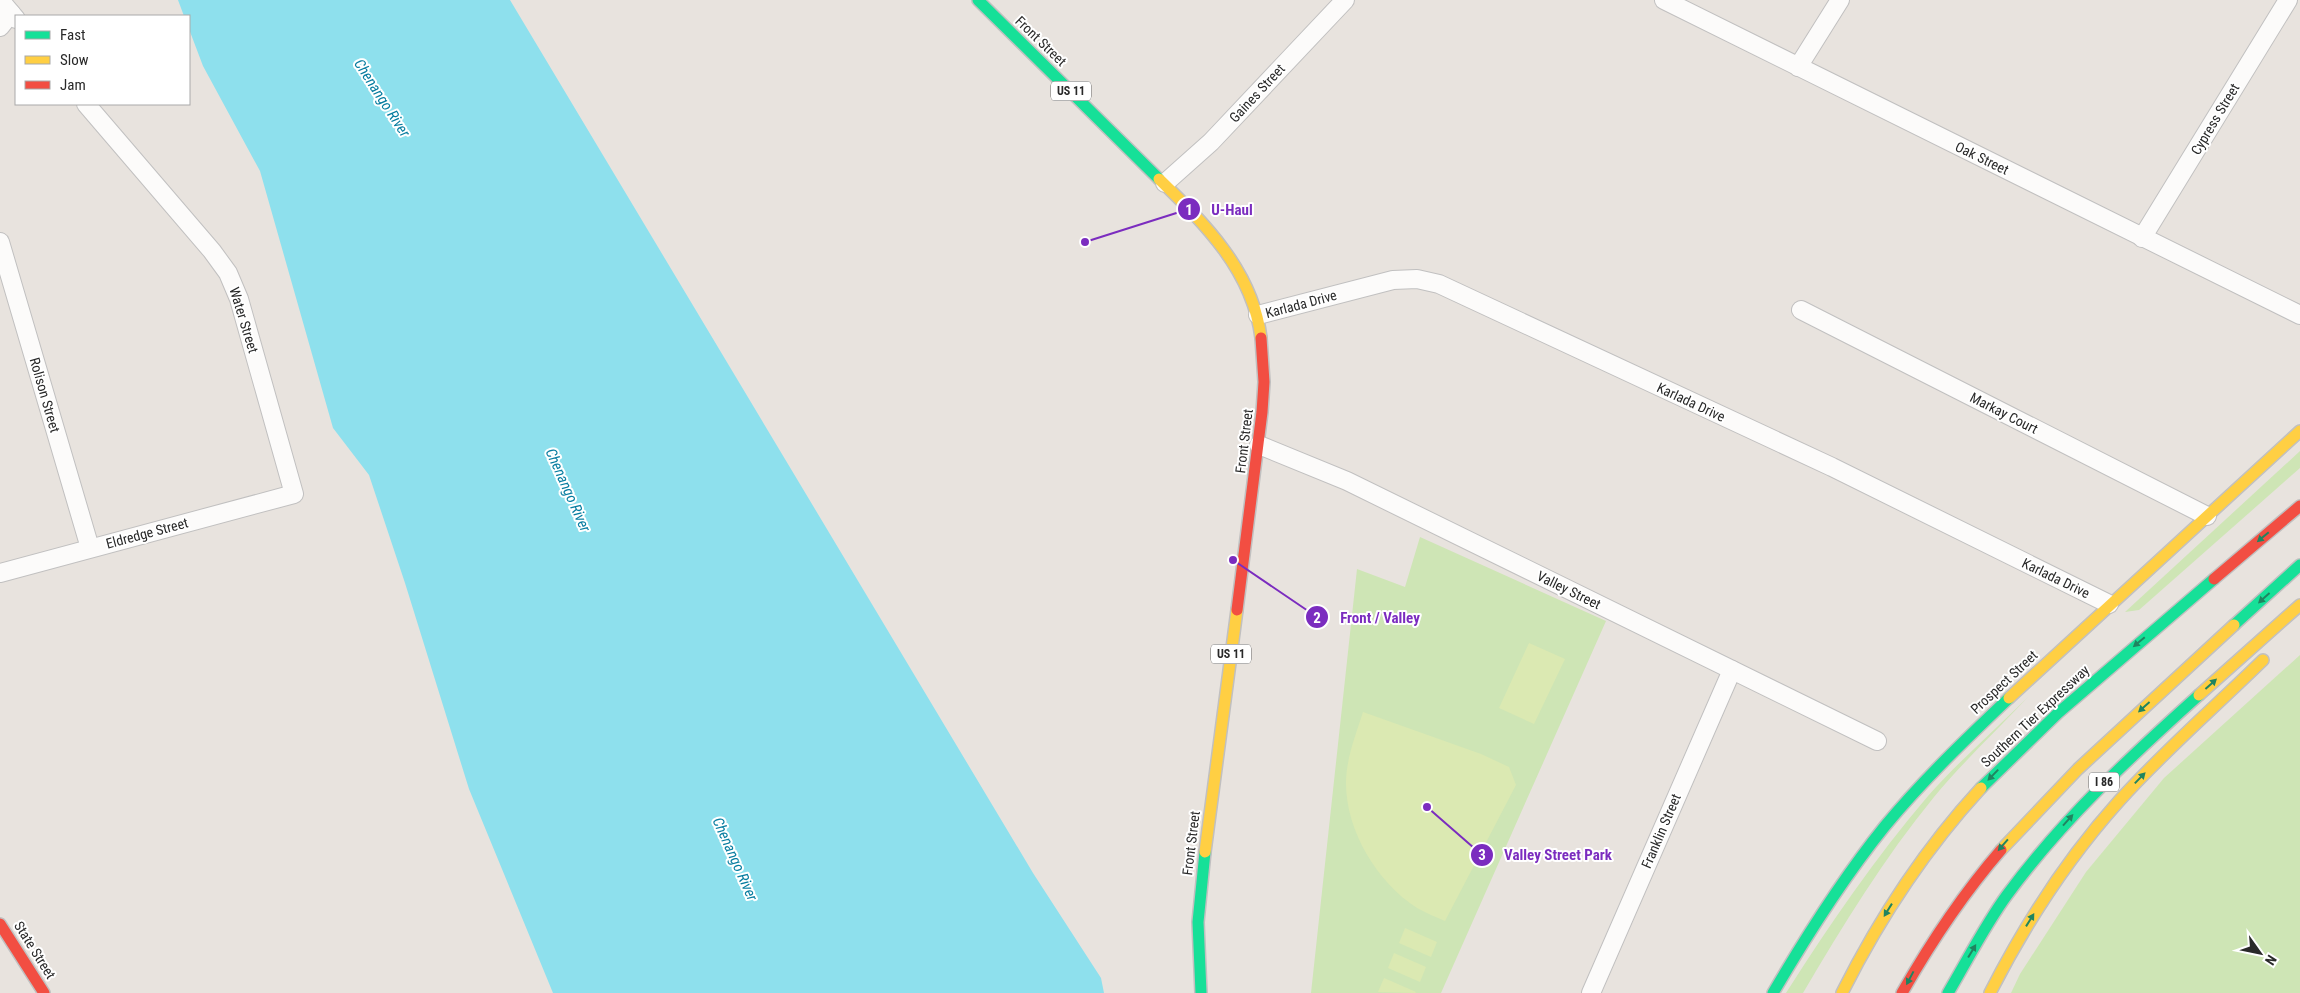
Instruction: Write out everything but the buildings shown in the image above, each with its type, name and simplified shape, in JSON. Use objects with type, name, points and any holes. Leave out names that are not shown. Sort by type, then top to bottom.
[{"type":"main road","name":"Front Street","points":[[978,0],[1165,183],[1222,244],[1244,281],[1258,316],[1262,333],[1265,377],[1259,445],[1204,858],[1198,922],[1201,993]]},
{"type":"main road","name":"Prospect Street","points":[[1773,993],[1847,876],[1885,826],[1930,774],[2109,604],[2300,431]]},
{"type":"main road","name":"Southern Tier Expressway","points":[[1842,993],[1857,962],[1890,907],[1947,827],[1990,778],[2046,724],[2300,506]]},
{"type":"main road","points":[[1902,993],[1946,919],[1984,867],[2012,834],[2102,745],[2300,565]]},
{"type":"main road","name":"I 86","points":[[1948,993],[2006,896],[2073,814],[2135,752],[2300,605]]},
{"type":"main road","points":[[1990,993],[2011,952],[2042,900],[2100,822],[2142,776],[2274,649]]},
{"type":"main road","points":[[1884,895],[1947,827]]},
{"type":"main road","name":"State Street","points":[[0,924],[44,993]]},
{"type":"street","name":"Gaines Street","points":[[1165,183],[1211,142],[1345,0]]},
{"type":"street","name":"Oak Street","points":[[1664,0],[2300,316]]},
{"type":"street","points":[[1798,67],[1840,0]]},
{"type":"street","name":"Cypress Street","points":[[2142,238],[2288,0]]},
{"type":"street","points":[[0,27],[9,11]]},
{"type":"street","name":"Water Street","points":[[87,105],[212,251],[228,273],[239,299],[294,494]]},
{"type":"street","name":"Rolison Street","points":[[0,242],[90,548]]},
{"type":"street","name":"Karlada Drive","points":[[1258,316],[1393,280],[1417,279],[1439,284],[1832,467],[2109,604]]},
{"type":"street","name":"Markay Court","points":[[1801,310],[2207,516]]},
{"type":"street","name":"Valley Street","points":[[1259,445],[1346,481],[1876,741]]},
{"type":"street","name":"Eldredge Street","points":[[0,573],[294,494]]},
{"type":"street","name":"Franklin Street","points":[[1591,993],[1732,670]]},
{"type":"green space","points":[[2300,451],[2300,468],[2139,610],[2125,612]]},
{"type":"green space","points":[[1420,537],[1606,621],[1441,993],[1311,993],[1357,569],[1405,587]]},
{"type":"green space","points":[[1529,643],[1565,659],[1534,724],[1499,708]]},
{"type":"green space","points":[[2300,655],[2300,993],[2011,993],[2020,974],[2086,872],[2164,778]]},
{"type":"green space","points":[[2028,697],[1957,771],[1916,820],[1865,892],[1803,993],[1786,993],[1854,892],[1908,819],[1952,770]]},
{"type":"green space","points":[[1363,712],[1481,754],[1509,767],[1516,785],[1445,921],[1417,908],[1402,897],[1377,870],[1366,854],[1358,837],[1347,801],[1346,774]]},
{"type":"green space","points":[[1405,928],[1437,942],[1431,957],[1399,943]]},
{"type":"green space","points":[[1394,953],[1426,967],[1420,982],[1388,968]]},
{"type":"green space","points":[[1384,978],[1416,992],[1378,992]]},
{"type":"water","name":"Chenango River","points":[[178,0],[510,0],[1033,873],[1101,978],[1104,993],[553,993],[469,789],[405,583],[369,475],[333,428],[260,171],[203,66],[190,32],[190,15],[184,15]]},
{"type":"traffic: fast","points":[[978,0],[1159,179]]},
{"type":"traffic: fast","points":[[2234,625],[2300,565]]},
{"type":"traffic: fast","points":[[1981,788],[2058,713],[2214,579]]},
{"type":"traffic: fast","points":[[1948,993],[1999,907],[2028,867],[2098,790],[2199,695]]},
{"type":"traffic: fast","points":[[1773,993],[1826,907],[1885,826],[1930,776],[2009,698]]},
{"type":"traffic: fast","points":[[1201,993],[1198,922],[1205,852]]},
{"type":"traffic: slow","points":[[1159,179],[1209,231],[1237,270],[1248,291],[1256,314],[1261,338]]},
{"type":"traffic: slow","points":[[2009,698],[2300,431]]},
{"type":"traffic: slow","points":[[2199,695],[2300,605]]},
{"type":"traffic: slow","points":[[1205,852],[1237,610]]},
{"type":"traffic: slow","points":[[2001,850],[2078,769],[2234,625]]},
{"type":"traffic: slow","points":[[1990,993],[2032,917],[2100,823],[2154,764],[2263,660]]},
{"type":"traffic: slow","points":[[1842,993],[1871,938],[1904,886],[1940,836],[1981,788]]},
{"type":"traffic: jam","points":[[1237,610],[1262,412],[1264,382],[1261,338]]},
{"type":"traffic: jam","points":[[2214,579],[2300,506]]},
{"type":"traffic: jam","points":[[1902,993],[1948,919],[2001,850]]},
{"type":"traffic: jam","points":[[0,924],[44,993]]},
{"type":"place","name":"U-Haul","points":[[1085,242]]},
{"type":"place","name":"Front / Valley","points":[[1233,560]]},
{"type":"place","name":"Valley Street Park","points":[[1427,807]]}]
